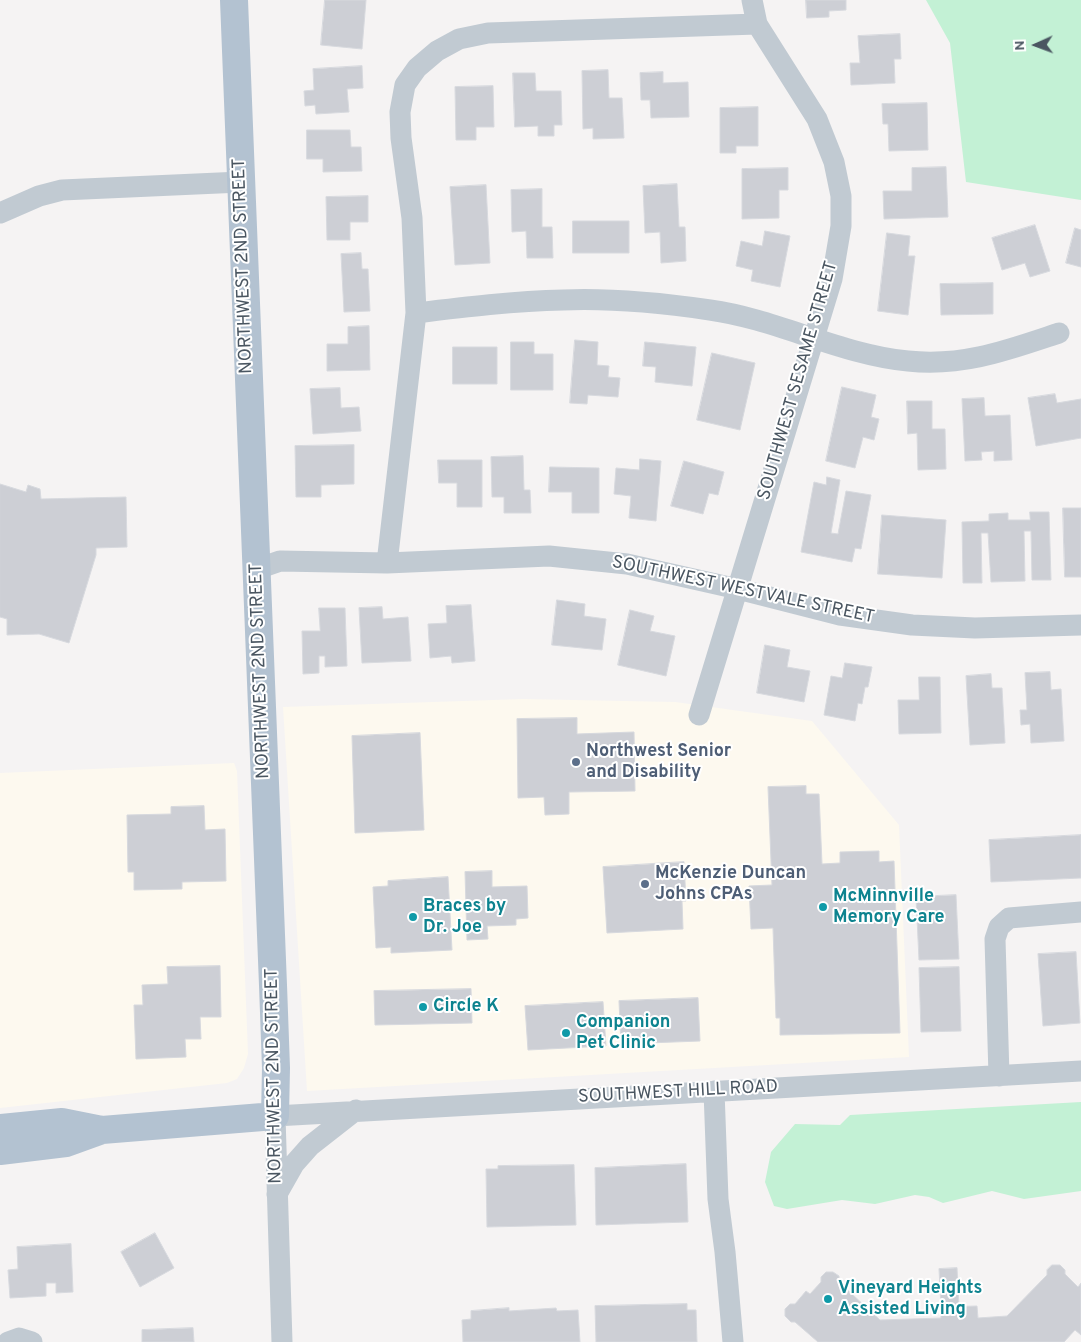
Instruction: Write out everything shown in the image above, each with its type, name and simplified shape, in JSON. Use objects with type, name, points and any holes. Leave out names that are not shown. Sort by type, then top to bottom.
[{"type":"main road","name":"NORTHWEST 2ND STREET","points":[[234,0],[276,1068],[274,1116]]},
{"type":"main road","points":[[0,1150],[66,1143],[102,1130],[274,1116]]},
{"type":"main road","points":[[0,1128],[62,1122],[102,1130]]},
{"type":"street","name":"SOUTHWEST SESAME STREET","points":[[699,714],[832,279],[841,226],[841,196],[834,162],[817,119],[757,24],[752,0]]},
{"type":"street","points":[[387,564],[416,313],[412,218],[401,138],[400,112],[405,84],[423,62],[437,51],[459,39],[488,33],[757,24]]},
{"type":"street","points":[[0,213],[39,196],[62,190],[241,182]]},
{"type":"street","points":[[416,313],[496,304],[555,300],[640,301],[713,310],[814,337],[865,353],[908,362],[954,362],[992,356],[1059,333]]},
{"type":"street","name":"SOUTHWEST WESTVALE STREET","points":[[257,569],[280,561],[387,564],[549,556],[627,564],[738,588],[840,615],[912,625],[975,628],[1081,625]]},
{"type":"street","points":[[999,1076],[995,939],[999,927],[1009,918],[1081,912]]},
{"type":"street","name":"SOUTHWEST HILL ROAD","points":[[274,1116],[1081,1071]]},
{"type":"street","points":[[714,1091],[718,1199],[733,1342]]},
{"type":"street","points":[[277,1194],[294,1164],[310,1146],[356,1110]]},
{"type":"street","name":"NORTHWEST 2ND STREET","points":[[274,1116],[282,1342]]},
{"type":"street","points":[[8,1342],[19,1338],[32,1342]]},
{"type":"shaded area","points":[[523,699],[675,702],[812,721],[899,825],[909,1057],[307,1091],[283,707]]},
{"type":"shaded area","points":[[234,763],[237,771],[248,1054],[244,1068],[237,1079],[227,1083],[0,1108],[0,773]]},
{"type":"green space","points":[[926,0],[1081,0],[1081,200],[966,182],[950,43]]},
{"type":"green space","points":[[1081,1102],[1081,1191],[1024,1199],[992,1191],[943,1203],[929,1197],[915,1195],[875,1204],[842,1200],[787,1209],[774,1206],[765,1182],[771,1152],[795,1124],[840,1125],[850,1115]]},
{"type":"building","points":[[325,0],[366,0],[362,49],[321,45]]},
{"type":"building","points":[[806,0],[846,0],[846,10],[829,11],[829,17],[807,18]]},
{"type":"building","points":[[900,34],[901,59],[894,59],[895,83],[851,85],[850,63],[860,63],[858,36]]},
{"type":"building","points":[[362,66],[363,88],[347,89],[349,112],[316,114],[315,105],[305,106],[304,91],[314,90],[313,69]]},
{"type":"building","points":[[608,70],[609,98],[622,98],[624,138],[593,139],[593,128],[583,129],[582,71]]},
{"type":"building","points":[[663,72],[663,83],[688,82],[689,117],[651,118],[650,100],[641,100],[640,73]]},
{"type":"building","points":[[513,73],[535,73],[536,91],[561,91],[562,125],[554,125],[554,136],[538,136],[538,126],[515,127]]},
{"type":"building","points":[[493,86],[494,127],[476,127],[476,140],[456,140],[455,87]]},
{"type":"building","points":[[927,103],[928,150],[889,151],[888,124],[883,124],[882,104]]},
{"type":"building","points":[[758,107],[758,146],[736,146],[736,153],[720,153],[720,108]]},
{"type":"building","points":[[307,130],[350,130],[351,147],[361,147],[362,171],[323,172],[323,159],[307,159]]},
{"type":"building","points":[[946,167],[948,217],[884,219],[883,191],[912,191],[912,168]]},
{"type":"building","points":[[788,168],[788,190],[779,190],[779,218],[742,219],[742,169]]},
{"type":"building","points":[[677,184],[679,227],[685,227],[686,261],[661,263],[660,232],[645,233],[643,186]]},
{"type":"building","points":[[486,185],[490,263],[455,265],[450,187]]},
{"type":"building","points":[[542,189],[542,227],[552,227],[553,258],[527,258],[526,231],[512,232],[511,190]]},
{"type":"building","points":[[368,196],[368,222],[350,222],[350,240],[327,240],[326,197]]},
{"type":"building","points":[[573,221],[629,221],[629,253],[573,253]]},
{"type":"building","points":[[1035,225],[1050,271],[1030,277],[1025,263],[1002,270],[992,238]]},
{"type":"building","points":[[1075,228],[1081,230],[1081,267],[1066,263]]},
{"type":"building","points":[[765,231],[790,236],[780,287],[751,281],[753,270],[736,266],[741,241],[762,246]]},
{"type":"building","points":[[887,233],[910,236],[908,256],[915,256],[908,315],[878,311]]},
{"type":"building","points":[[361,253],[362,269],[368,269],[370,311],[344,312],[341,254]]},
{"type":"building","points":[[993,283],[993,314],[941,315],[940,284]]},
{"type":"building","points":[[369,326],[370,370],[327,371],[327,344],[348,344],[348,327]]},
{"type":"building","points":[[575,340],[598,342],[597,365],[609,366],[608,377],[620,378],[618,397],[588,395],[587,404],[570,403]]},
{"type":"building","points":[[511,342],[534,342],[534,354],[553,354],[553,390],[511,390]]},
{"type":"building","points":[[645,342],[696,347],[692,386],[655,382],[656,367],[643,366]]},
{"type":"building","points":[[453,347],[497,347],[497,384],[453,384]]},
{"type":"building","points":[[712,353],[755,363],[740,430],[697,420]]},
{"type":"building","points":[[842,387],[876,395],[871,417],[879,419],[874,440],[863,437],[855,468],[826,461]]},
{"type":"building","points":[[340,388],[341,408],[359,407],[361,431],[313,434],[310,389]]},
{"type":"building","points":[[1055,394],[1057,403],[1081,399],[1081,438],[1036,446],[1028,398]]},
{"type":"building","points":[[984,398],[985,416],[1010,415],[1012,460],[994,461],[994,451],[981,452],[982,460],[965,461],[962,399]]},
{"type":"building","points":[[907,401],[932,401],[932,429],[945,429],[946,469],[918,470],[917,433],[908,434]]},
{"type":"building","points":[[354,445],[354,484],[321,485],[321,497],[296,497],[295,446]]},
{"type":"building","points":[[523,456],[524,490],[530,490],[531,513],[504,513],[504,497],[492,497],[491,457]]},
{"type":"building","points":[[640,459],[661,461],[656,521],[629,518],[631,496],[614,494],[616,468],[639,470]]},
{"type":"building","points":[[438,460],[482,460],[482,507],[457,507],[457,483],[439,483]]},
{"type":"building","points":[[684,461],[724,472],[718,495],[709,493],[703,514],[671,506]]},
{"type":"building","points":[[550,467],[599,468],[599,513],[572,513],[572,492],[549,492]]},
{"type":"building","points":[[827,477],[840,480],[831,533],[838,534],[846,491],[871,495],[861,549],[855,548],[852,562],[801,552],[814,482],[826,485]]},
{"type":"building","points":[[0,484],[26,492],[28,485],[40,489],[41,499],[126,497],[127,547],[96,548],[96,555],[69,643],[39,634],[7,635],[7,619],[0,617]]},
{"type":"building","points":[[1063,508],[1081,508],[1081,577],[1065,577]]},
{"type":"building","points":[[1030,512],[1049,512],[1051,580],[1032,580],[1031,531],[1024,531],[1025,581],[991,582],[988,533],[981,533],[982,583],[963,583],[962,522],[989,521],[989,514],[1008,513],[1008,520],[1030,520]]},
{"type":"building","points":[[882,515],[946,520],[942,578],[878,574]]},
{"type":"building","points":[[557,600],[585,604],[584,616],[606,619],[602,650],[552,645]]},
{"type":"building","points":[[471,605],[475,661],[452,663],[451,656],[430,658],[428,624],[447,623],[446,606]]},
{"type":"building","points":[[382,607],[383,619],[408,617],[411,661],[362,663],[359,608]]},
{"type":"building","points":[[319,608],[345,608],[347,666],[325,667],[325,656],[319,656],[319,673],[303,674],[302,631],[320,631]]},
{"type":"building","points":[[630,610],[654,616],[650,631],[675,636],[666,676],[618,665]]},
{"type":"building","points":[[765,645],[790,650],[787,667],[810,671],[804,702],[757,693]]},
{"type":"building","points":[[845,663],[872,667],[868,687],[865,687],[862,704],[858,703],[855,721],[824,715],[831,676],[842,678]]},
{"type":"building","points":[[1050,672],[1051,690],[1061,689],[1064,741],[1031,743],[1030,724],[1021,725],[1020,710],[1027,710],[1025,673]]},
{"type":"building","points":[[991,674],[992,688],[1002,688],[1005,743],[970,745],[966,676]]},
{"type":"building","points":[[919,677],[940,677],[941,733],[899,734],[898,700],[919,700]]},
{"type":"building","name":"Northwest Senior and Disability","points":[[577,718],[577,734],[634,732],[635,791],[569,792],[569,814],[545,815],[544,797],[518,798],[517,719]]},
{"type":"building","points":[[420,733],[424,830],[355,833],[352,736]]},
{"type":"building","name":"McMinnville Memory Care","points":[[806,786],[806,794],[819,794],[822,864],[840,863],[840,852],[879,851],[879,862],[894,861],[900,1033],[780,1035],[780,1018],[776,1018],[773,928],[751,929],[749,886],[772,885],[768,787]]},
{"type":"building","points":[[204,806],[205,830],[225,829],[226,881],[182,882],[182,889],[134,890],[134,872],[128,872],[127,815],[171,814],[171,807]]},
{"type":"building","points":[[1081,835],[1081,878],[991,882],[989,840]]},
{"type":"building","name":"McKenzie Duncan Johns CPAs","points":[[684,862],[686,901],[682,901],[683,929],[607,933],[603,867]]},
{"type":"building","points":[[492,871],[492,887],[527,886],[528,918],[516,919],[516,925],[487,926],[488,939],[467,940],[465,872]]},
{"type":"building","name":"Braces by Dr. Joe","points":[[448,877],[452,950],[391,953],[391,947],[376,948],[373,887],[388,886],[388,881]]},
{"type":"building","points":[[956,895],[959,959],[919,960],[916,897]]},
{"type":"building","points":[[1076,952],[1080,1023],[1043,1026],[1038,954]]},
{"type":"building","points":[[220,966],[221,1017],[200,1017],[201,1039],[185,1039],[186,1057],[136,1059],[134,1005],[143,1005],[142,985],[168,984],[167,967]]},
{"type":"building","points":[[959,967],[961,1031],[921,1032],[919,968]]},
{"type":"building","name":"Circle K","points":[[471,989],[472,1023],[375,1025],[374,991]]},
{"type":"building","points":[[698,998],[700,1041],[621,1044],[619,1001]]},
{"type":"building","name":"Companion Pet Clinic","points":[[603,1002],[606,1046],[528,1050],[525,1006]]},
{"type":"building","points":[[686,1164],[688,1222],[596,1225],[595,1168]]},
{"type":"building","points":[[574,1165],[576,1225],[487,1227],[486,1169],[498,1169],[498,1166]]},
{"type":"building","points":[[155,1233],[174,1268],[140,1287],[121,1252]]},
{"type":"building","points":[[71,1244],[73,1292],[56,1293],[56,1283],[46,1283],[46,1296],[10,1298],[8,1270],[18,1269],[17,1247]]},
{"type":"building","name":"Vineyard Heights Assisted Living","points":[[1052,1265],[1060,1265],[1065,1270],[1065,1274],[1078,1287],[1081,1283],[1081,1335],[1075,1330],[1064,1342],[818,1342],[785,1316],[785,1309],[790,1304],[795,1304],[806,1291],[810,1294],[821,1282],[821,1277],[826,1272],[833,1272],[839,1276],[839,1282],[880,1320],[941,1318],[941,1307],[977,1306],[978,1318],[1007,1316],[1047,1275],[1047,1270]]},
{"type":"building","points":[[957,1268],[959,1306],[941,1307],[939,1269]]},
{"type":"building","points":[[687,1304],[687,1310],[696,1310],[697,1342],[596,1342],[595,1306]]},
{"type":"building","points":[[509,1308],[509,1311],[556,1308],[557,1311],[578,1310],[580,1342],[463,1342],[462,1320],[471,1319],[471,1311]]},
{"type":"building","points":[[193,1328],[194,1342],[142,1342],[142,1330]]},
{"type":"place","name":"Northwest Senior and Disability","points":[[576,762]]},
{"type":"place","name":"McKenzie Duncan Johns CPAs","points":[[645,884]]},
{"type":"place","name":"McMinnville Memory Care","points":[[823,907]]},
{"type":"place","name":"Braces by Dr. Joe","points":[[413,917]]},
{"type":"place","name":"Circle K","points":[[423,1007]]},
{"type":"place","name":"Companion Pet Clinic","points":[[566,1033]]},
{"type":"place","name":"Vineyard Heights Assisted Living","points":[[828,1299]]}]
